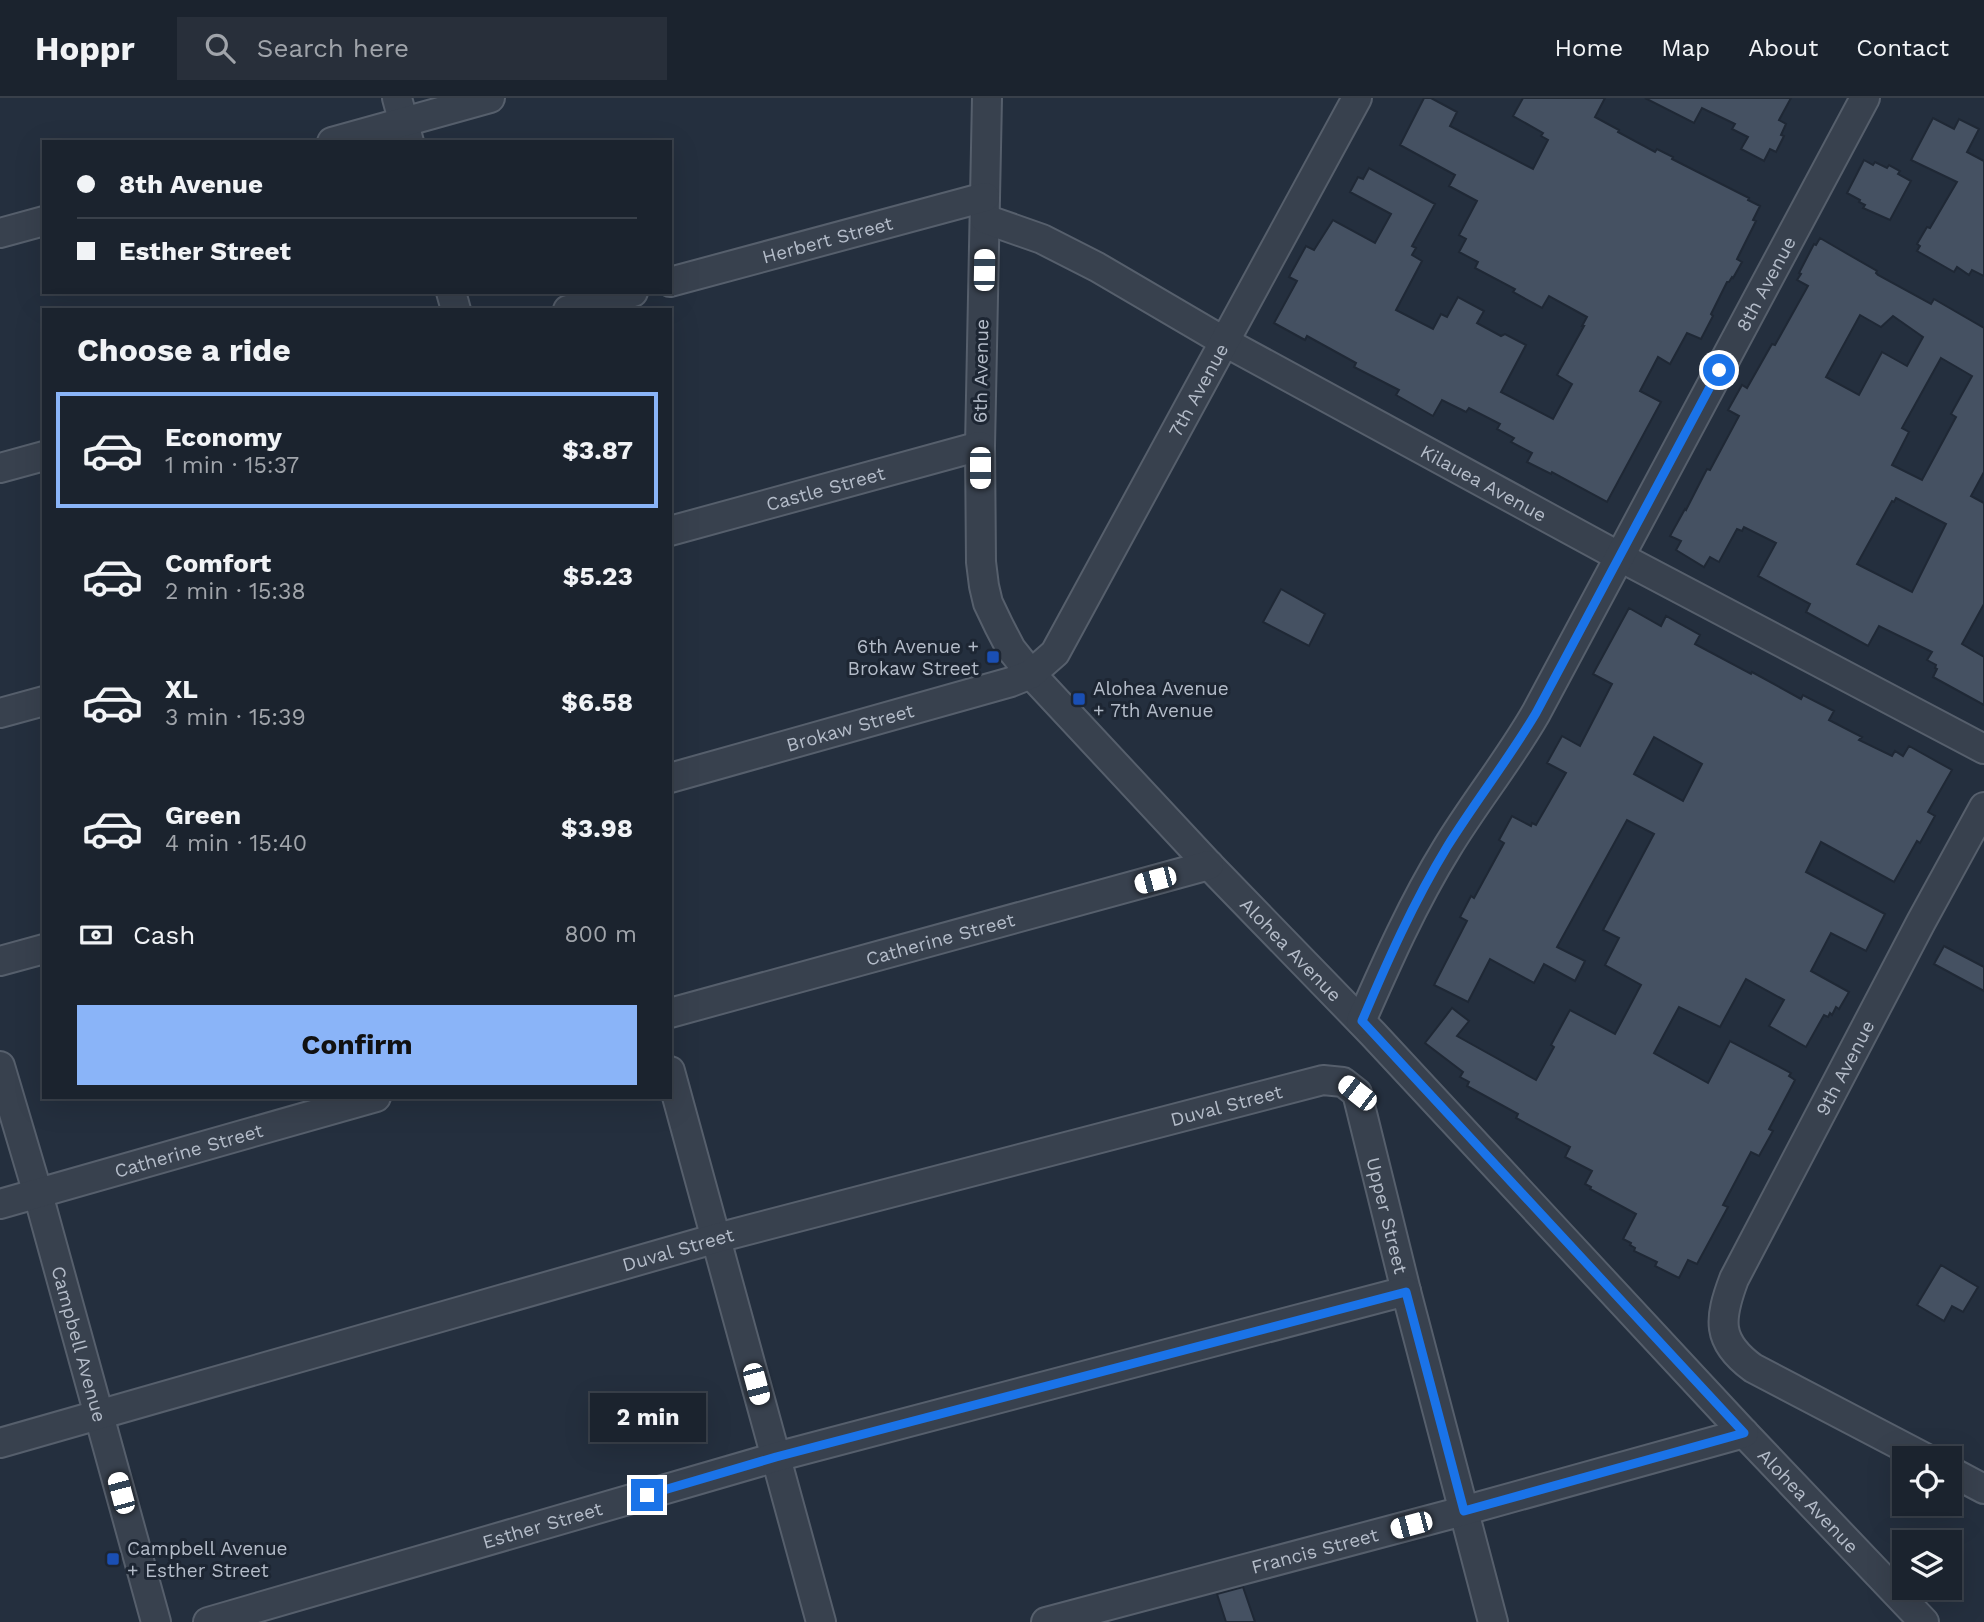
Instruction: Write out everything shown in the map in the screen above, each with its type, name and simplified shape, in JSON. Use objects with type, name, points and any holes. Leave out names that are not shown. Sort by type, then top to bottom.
[{"type":"street","points":[[339,140],[491,98]]},
{"type":"street","name":"6th Avenue","points":[[987,98],[980,446],[981,562],[988,603],[1011,649],[1031,674]]},
{"type":"street","name":"7th Avenue","points":[[1031,674],[1055,653],[1357,98]]},
{"type":"street","name":"8th Avenue","points":[[1362,1021],[1398,938],[1447,847],[1523,736],[1865,98]]},
{"type":"street","name":"Herbert Street","points":[[672,282],[985,208]]},
{"type":"street","name":"Kilauea Avenue","points":[[985,208],[1097,267],[1225,342],[1984,750]]},
{"type":"street","points":[[0,233],[42,222]]},
{"type":"street","points":[[575,308],[626,294]]},
{"type":"street","name":"Castle Street","points":[[672,530],[980,446]]},
{"type":"street","points":[[0,468],[42,457]]},
{"type":"street","name":"Brokaw Street","points":[[672,777],[1011,682],[1031,674]]},
{"type":"street","name":"Alohea Avenue","points":[[1031,674],[1209,865],[1362,1021],[1921,1622]]},
{"type":"street","points":[[0,713],[42,702]]},
{"type":"street","name":"9th Avenue","points":[[1902,1446],[1753,1368],[1730,1346],[1724,1334],[1722,1316],[1734,1279],[1984,807]]},
{"type":"street","name":"Catherine Street","points":[[672,1012],[1209,865]]},
{"type":"street","points":[[0,961],[42,949]]},
{"type":"street","name":"Campbell Avenue","points":[[0,1066],[156,1622]]},
{"type":"street","points":[[672,1078],[821,1622]]},
{"type":"street","name":"Duval Street","points":[[0,1443],[717,1238],[1323,1080],[1343,1082],[1357,1093]]},
{"type":"street","name":"Upper Street","points":[[1357,1093],[1493,1622]]},
{"type":"street","name":"Catherine Street","points":[[0,1204],[369,1099]]},
{"type":"street","name":"Esther Street","points":[[208,1622],[776,1457],[1406,1292]]},
{"type":"street","name":"Francis Street","points":[[1046,1622],[1464,1511],[1744,1433]]},
{"type":"street","points":[[1962,1477],[1984,1489]]},
{"type":"building","points":[[1424,98],[1431,98],[1457,112],[1450,126],[1533,169],[1548,140],[1541,136],[1543,133],[1513,116],[1523,98],[1605,98],[1595,117],[1655,152],[1657,149],[1673,157],[1672,159],[1760,206],[1753,220],[1756,221],[1737,259],[1742,262],[1733,278],[1727,282],[1701,339],[1687,333],[1670,364],[1658,357],[1640,391],[1661,402],[1607,502],[1552,472],[1551,474],[1527,462],[1532,453],[1511,442],[1514,438],[1497,429],[1500,424],[1469,408],[1466,412],[1442,400],[1433,416],[1396,395],[1399,390],[1354,367],[1356,363],[1307,336],[1305,340],[1274,323],[1297,281],[1289,277],[1306,246],[1314,250],[1333,220],[1375,243],[1391,214],[1350,192],[1358,177],[1363,179],[1369,168],[1435,204],[1412,246],[1416,248],[1412,255],[1422,261],[1396,310],[1433,329],[1441,314],[1447,317],[1458,297],[1484,311],[1477,323],[1526,345],[1501,392],[1553,419],[1572,384],[1557,375],[1587,317],[1549,296],[1542,308],[1513,292],[1515,289],[1475,268],[1478,262],[1459,252],[1466,239],[1459,235],[1477,201],[1449,186],[1455,175],[1400,145]]},
{"type":"building","points":[[1645,98],[1791,98],[1779,120],[1786,124],[1781,135],[1784,136],[1776,152],[1770,149],[1764,161],[1741,149],[1748,137],[1732,129],[1735,124],[1702,108],[1694,123]]},
{"type":"building","points":[[1933,118],[1954,129],[1959,119],[1979,129],[1967,152],[1984,161],[1984,276],[1972,270],[1969,275],[1957,267],[1954,272],[1917,251],[1920,246],[1917,244],[1927,227],[1930,228],[1957,182],[1911,160]]},
{"type":"building","points":[[1864,160],[1887,168],[1889,165],[1911,181],[1890,220],[1863,208],[1865,205],[1859,202],[1860,200],[1847,193]]},
{"type":"building","points":[[1820,238],[1877,271],[1878,275],[1931,304],[1934,299],[1984,328],[1984,472],[1971,496],[1984,503],[1984,604],[1962,644],[1984,657],[1984,705],[1933,677],[1936,665],[1927,660],[1932,652],[1879,626],[1868,646],[1806,612],[1810,604],[1758,576],[1776,543],[1744,527],[1742,531],[1737,529],[1719,562],[1710,557],[1704,567],[1676,550],[1681,541],[1670,536],[1739,416],[1728,410],[1742,385],[1747,388],[1772,344],[1775,345],[1808,286],[1797,280],[1814,244],[1816,245]],"holes":[[[1860,315],[1881,327],[1893,316],[1923,337],[1907,366],[1882,352],[1859,395],[1826,377]],[[1941,358],[1972,376],[1951,414],[1956,417],[1922,480],[1892,465],[1909,432],[1902,428]],[[1896,498],[1946,524],[1912,592],[1857,564],[1892,501]]]},
{"type":"building","points":[[1281,589],[1325,614],[1309,646],[1263,622]]},
{"type":"building","points":[[1629,608],[1661,626],[1666,616],[1700,635],[1695,644],[1801,699],[1803,695],[1834,711],[1829,720],[1862,737],[1859,740],[1892,756],[1895,751],[1903,756],[1909,746],[1952,770],[1928,812],[1935,816],[1894,882],[1821,842],[1806,872],[1885,914],[1866,951],[1831,933],[1811,971],[1849,992],[1839,1009],[1836,1007],[1828,1017],[1824,1015],[1806,1047],[1769,1026],[1784,1000],[1746,979],[1720,1027],[1679,1007],[1654,1053],[1708,1083],[1730,1041],[1791,1073],[1789,1076],[1795,1080],[1769,1129],[1773,1131],[1759,1156],[1751,1152],[1723,1205],[1728,1207],[1697,1264],[1688,1260],[1679,1278],[1655,1266],[1657,1262],[1634,1251],[1631,1243],[1623,1239],[1636,1214],[1585,1184],[1592,1171],[1565,1157],[1570,1147],[1516,1118],[1518,1114],[1467,1086],[1469,1082],[1460,1077],[1463,1072],[1425,1043],[1452,1008],[1469,1021],[1457,1036],[1536,1080],[1570,1010],[1615,1034],[1641,985],[1605,965],[1619,938],[1603,930],[1654,834],[1627,820],[1557,947],[1585,961],[1575,981],[1544,964],[1534,983],[1490,959],[1468,1002],[1434,985],[1467,921],[1460,917],[1471,896],[1474,898],[1504,843],[1499,840],[1512,816],[1531,826],[1532,823],[1536,825],[1566,773],[1547,763],[1562,736],[1580,746],[1612,684],[1593,674]],"holes":[[[1654,737],[1702,764],[1683,801],[1634,774]]]},
{"type":"building","points":[[1944,946],[1984,967],[1984,991],[1934,964]]},
{"type":"building","points":[[1941,1265],[1978,1287],[1963,1312],[1952,1306],[1944,1321],[1917,1305]]},
{"type":"building","points":[[1243,1587],[1255,1622],[1226,1622],[1217,1594]]},
{"type":"place","name":"6th Avenue + Brokaw Street","points":[[993,657]]},
{"type":"place","name":"Alohea Avenue + 7th Avenue","points":[[1079,699]]},
{"type":"place","name":"Campbell Avenue + Esther Street","points":[[113,1559]]},
{"type":"route","points":[[647,1495],[776,1457],[1406,1292],[1464,1511],[1744,1433],[1362,1021],[1420,895],[1447,847],[1516,747],[1536,713],[1719,370]]}]
